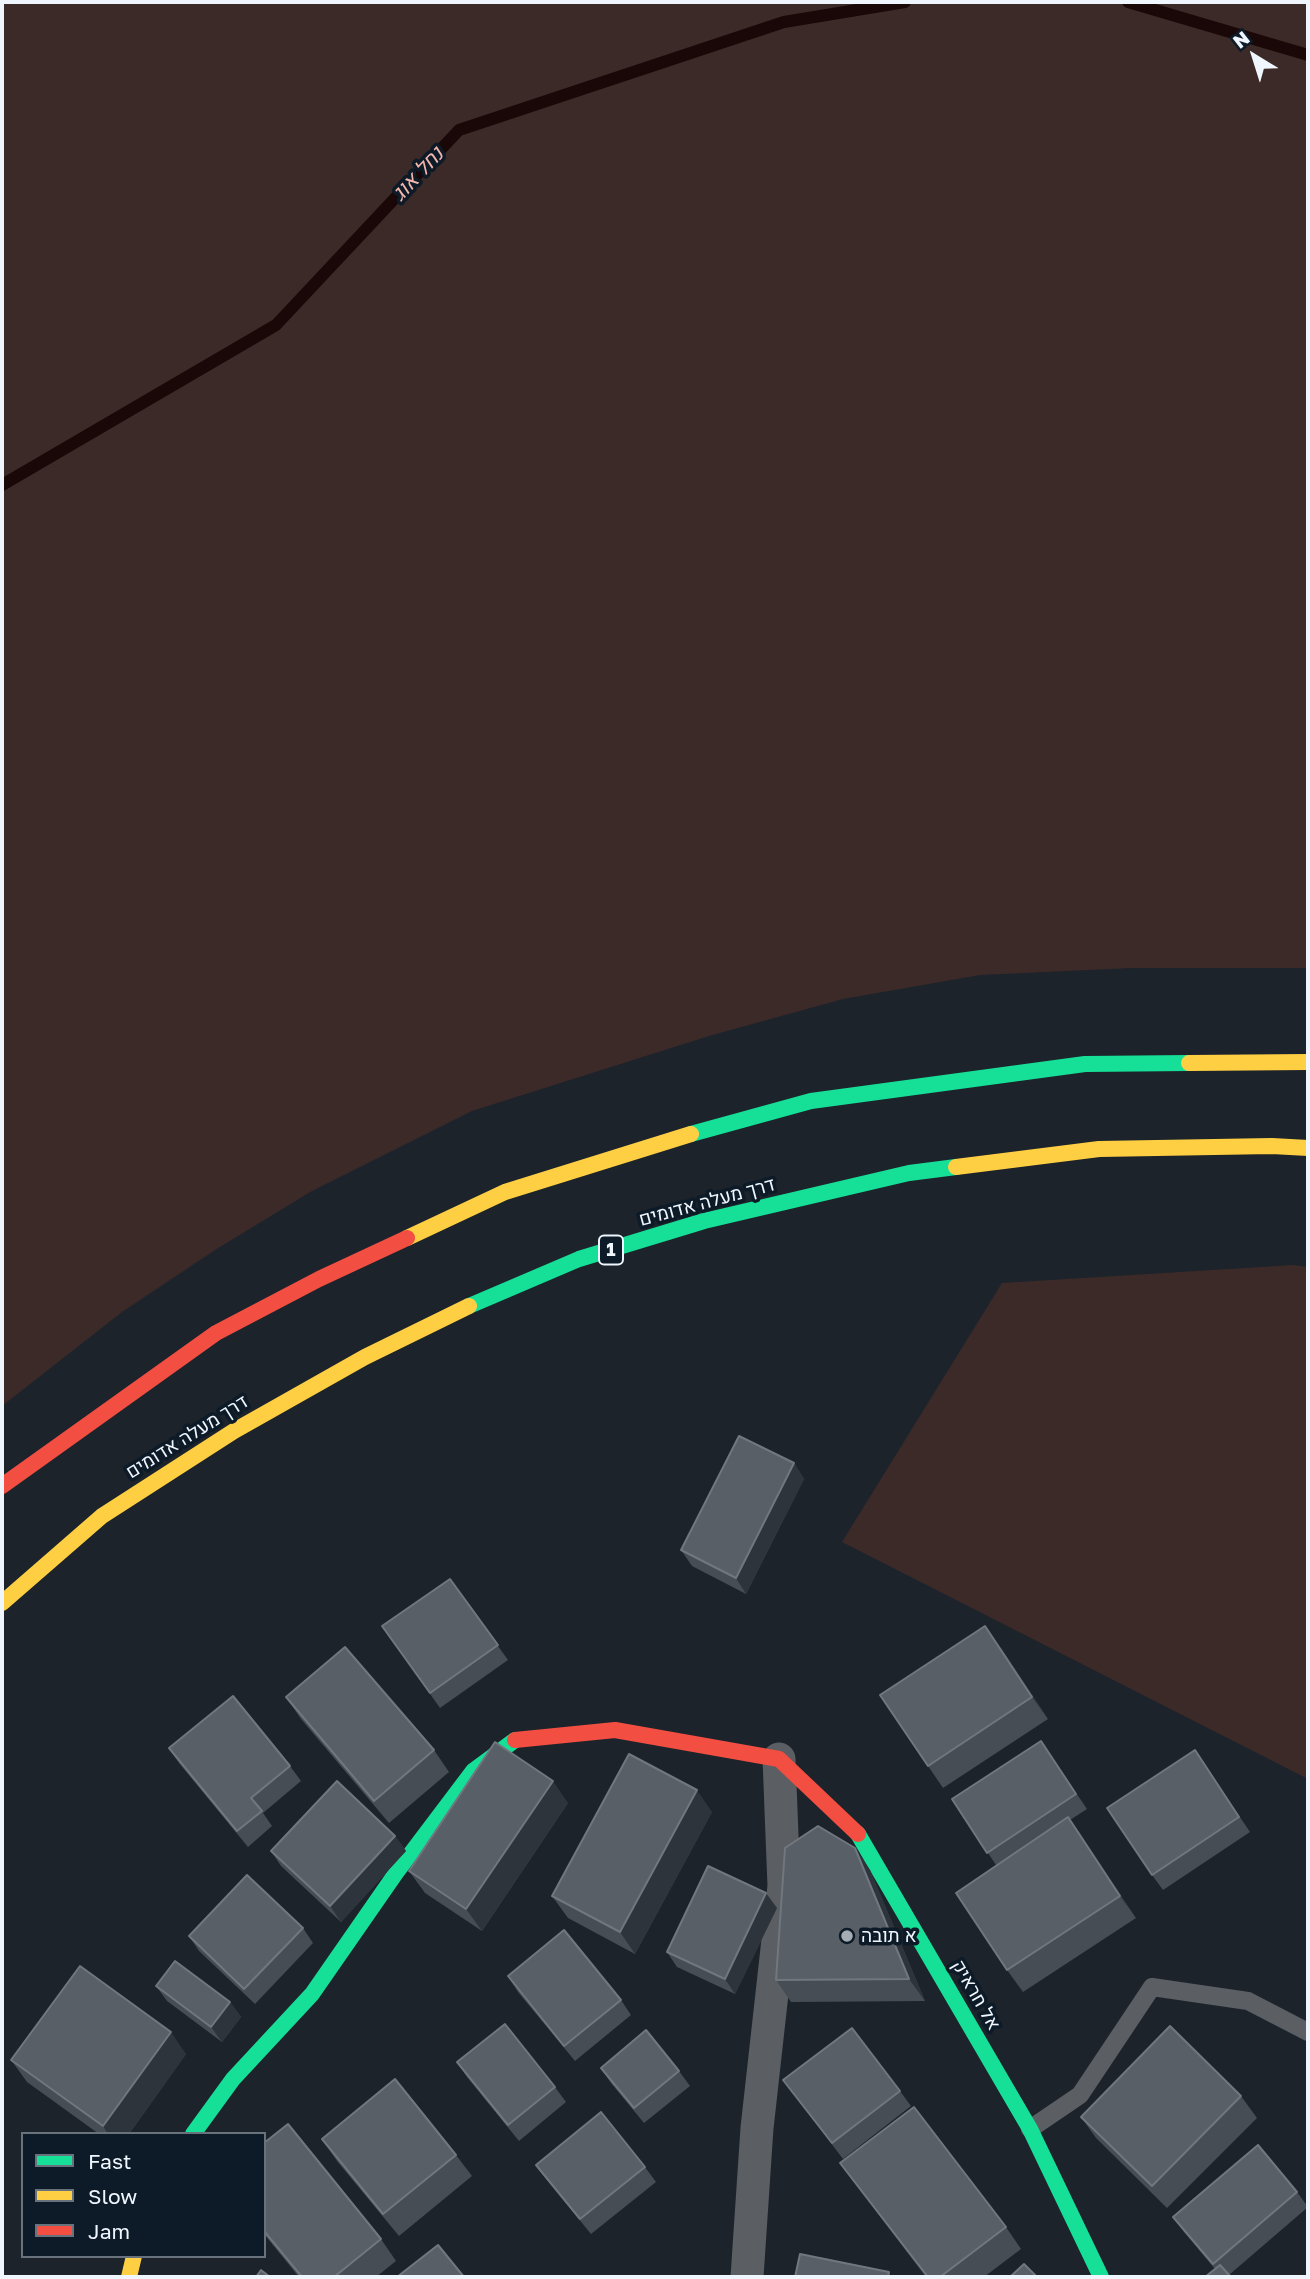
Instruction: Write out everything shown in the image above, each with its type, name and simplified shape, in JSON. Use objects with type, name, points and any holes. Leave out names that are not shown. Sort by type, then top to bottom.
[{"type":"main road","points":[[2,1486],[216,1333],[319,1279],[505,1192],[659,1143],[811,1101],[1085,1064],[1308,1062]]},
{"type":"main road","name":"דרך מעלה אדומים","points":[[2,1602],[102,1516],[234,1431],[365,1357],[461,1310],[579,1259],[704,1221],[909,1173],[1099,1149],[1272,1146],[1308,1148]]},
{"type":"main road","points":[[194,2132],[233,2079],[312,1994],[396,1872],[473,1771],[512,1740],[615,1730],[779,1759]]},
{"type":"main road","name":"אל חראיק","points":[[779,1759],[855,1829],[1030,2129],[1101,2277]]},
{"type":"main road","points":[[129,2277],[134,2258]]},
{"type":"street","points":[[747,2277],[757,2128],[784,1886],[779,1759]]},
{"type":"lane","points":[[1030,2129],[1080,2095],[1152,1987],[1248,2001],[1308,2032]]},
{"type":"shaded area","points":[[2,2],[1308,2],[1308,968],[1132,968],[980,975],[843,999],[709,1036],[472,1111],[312,1191],[215,1250],[122,1312],[2,1406]]},
{"type":"shaded area","points":[[1294,1265],[1308,1267],[1308,1779],[842,1542],[1002,1283]]},
{"type":"building","points":[[739,1436],[794,1463],[736,1578],[681,1550]]},
{"type":"building","points":[[450,1579],[498,1645],[430,1693],[382,1626]]},
{"type":"building","points":[[985,1626],[1032,1697],[928,1766],[880,1695]]},
{"type":"building","points":[[345,1647],[434,1750],[374,1801],[286,1697]]},
{"type":"building","points":[[233,1696],[290,1766],[251,1798],[262,1811],[237,1831],[169,1748]]},
{"type":"building","points":[[1041,1741],[1076,1794],[987,1853],[952,1799]]},
{"type":"building","points":[[495,1742],[553,1781],[466,1909],[409,1871]]},
{"type":"building","points":[[1195,1750],[1239,1817],[1152,1875],[1107,1808]]},
{"type":"building","points":[[629,1754],[697,1790],[620,1932],[552,1896]]},
{"type":"building","points":[[337,1781],[395,1836],[330,1906],[271,1851]]},
{"type":"building","points":[[1068,1817],[1120,1896],[1007,1970],[956,1893]]},
{"type":"building","name":"א תובה","points":[[818,1826],[855,1848],[909,1979],[776,1980],[785,1848]]},
{"type":"building","points":[[708,1866],[766,1893],[725,1979],[667,1952]]},
{"type":"building","points":[[247,1875],[303,1928],[244,1989],[189,1936]]},
{"type":"building","points":[[564,1930],[621,2000],[564,2046],[508,1976]]},
{"type":"building","points":[[175,1961],[230,2002],[211,2027],[156,1986]]},
{"type":"building","points":[[80,1966],[171,2032],[103,2126],[11,2060]]},
{"type":"building","points":[[505,2024],[555,2087],[508,2125],[457,2062]]},
{"type":"building","points":[[1170,2026],[1241,2096],[1152,2186],[1081,2117]]},
{"type":"building","points":[[852,2028],[900,2091],[832,2143],[783,2080]]},
{"type":"building","points":[[646,2030],[679,2071],[634,2108],[601,2068]]},
{"type":"building","points":[[395,2079],[456,2155],[383,2214],[322,2139]]},
{"type":"building","points":[[914,2107],[1006,2227],[940,2277],[928,2277],[840,2163]]},
{"type":"building","points":[[601,2112],[645,2167],[580,2219],[536,2165]]},
{"type":"building","points":[[288,2124],[381,2239],[334,2277],[302,2277],[266,2233],[266,2141]]},
{"type":"building","points":[[1258,2145],[1297,2192],[1213,2264],[1173,2217]]},
{"type":"building","points":[[438,2245],[464,2277],[397,2277]]},
{"type":"building","points":[[800,2254],[889,2272],[888,2277],[795,2277]]},
{"type":"building","points":[[1024,2264],[1037,2277],[1010,2277]]},
{"type":"building","points":[[1220,2265],[1231,2277],[1205,2277]]},
{"type":"building","points":[[261,2270],[270,2277],[256,2277]]},
{"type":"waterway","name":"נחל אוג","points":[[2,485],[276,325],[459,130],[784,22],[905,2]]},
{"type":"waterway","name":"נחל אוג","points":[[1128,2],[1308,55]]},
{"type":"traffic: fast","points":[[691,1134],[811,1101],[1085,1064],[1189,1063]]},
{"type":"traffic: fast","points":[[469,1306],[579,1259],[704,1221],[909,1173],[956,1167]]},
{"type":"traffic: fast","points":[[194,2132],[233,2079],[312,1994],[396,1873],[473,1771],[515,1740]]},
{"type":"traffic: fast","points":[[858,1834],[1030,2129],[1101,2277]]},
{"type":"traffic: slow","points":[[1189,1063],[1308,1062]]},
{"type":"traffic: slow","points":[[407,1238],[505,1192],[691,1134]]},
{"type":"traffic: slow","points":[[956,1167],[1099,1149],[1272,1146],[1308,1148]]},
{"type":"traffic: slow","points":[[2,1603],[102,1516],[234,1431],[365,1357],[469,1306]]},
{"type":"traffic: slow","points":[[129,2277],[134,2258]]},
{"type":"traffic: jam","points":[[2,1486],[216,1333],[319,1279],[407,1238]]},
{"type":"traffic: jam","points":[[515,1740],[615,1730],[779,1759],[858,1834]]},
{"type":"place","name":"א תובה","points":[[847,1936]]}]
